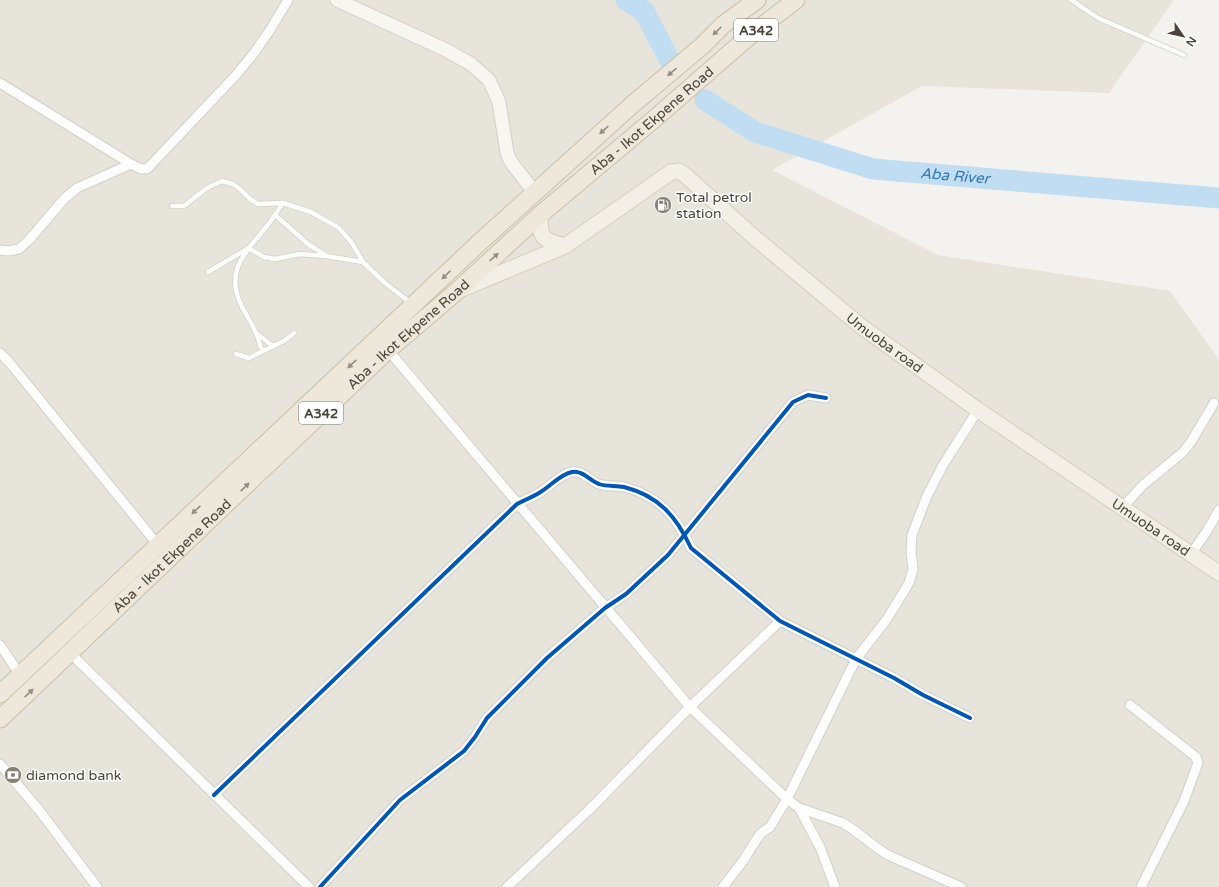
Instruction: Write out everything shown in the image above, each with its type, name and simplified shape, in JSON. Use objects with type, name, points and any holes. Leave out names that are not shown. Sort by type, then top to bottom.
[{"type":"highway","name":"Aba - Ikot Ekpene Road","points":[[0,694],[414,306],[480,242],[633,104],[702,46],[724,24],[757,0]]},
{"type":"highway","name":"Aba - Ikot Ekpene Road","points":[[0,719],[388,350],[456,292],[541,214],[653,120],[754,32],[796,0]]},
{"type":"main road","name":"Umuoba road","points":[[456,292],[565,246],[671,172],[678,171],[684,174],[754,238],[862,327],[978,410],[1219,573]]},
{"type":"main road","points":[[541,214],[539,226],[543,238],[549,242],[565,246]]},
{"type":"street","points":[[0,83],[131,164],[141,169],[147,169],[237,74],[270,30],[288,0]]},
{"type":"street","points":[[336,0],[446,50],[471,64],[489,80],[499,102],[507,153],[511,162],[535,193]]},
{"type":"street","points":[[0,250],[8,251],[19,249],[29,240],[64,199],[77,188],[131,164]]},
{"type":"street","points":[[388,350],[690,707],[787,799],[799,808],[850,826],[884,853],[961,887]]},
{"type":"street","points":[[0,353],[9,362],[158,545]]},
{"type":"street","points":[[320,887],[400,800],[464,751],[487,718],[547,658],[606,608],[626,594],[668,555],[794,402],[808,395],[826,398]]},
{"type":"street","points":[[1122,508],[1143,485],[1182,453],[1192,442],[1214,403]]},
{"type":"street","points":[[723,887],[743,861],[760,834],[770,827],[787,799],[856,659],[888,619],[909,583],[913,569],[911,552],[912,535],[927,496],[943,465],[978,410]]},
{"type":"street","points":[[214,795],[517,504],[539,494],[565,474],[574,472],[582,473],[600,484],[633,489],[656,500],[666,509],[685,536],[691,548],[780,621],[894,678],[923,696],[970,718]]},
{"type":"street","points":[[1191,554],[1219,510]]},
{"type":"street","points":[[507,887],[591,808],[690,707],[780,621]]},
{"type":"street","points":[[0,645],[20,675]]},
{"type":"street","points":[[70,653],[309,887]]},
{"type":"street","points":[[1130,705],[1196,757],[1198,763],[1184,801],[1141,887]]},
{"type":"street","points":[[0,764],[39,810],[97,887]]},
{"type":"street","points":[[799,808],[820,848],[835,887]]},
{"type":"lane","points":[[1071,0],[1098,18],[1184,56]]},
{"type":"lane","points":[[172,206],[184,206],[207,188],[222,181],[233,184],[258,204],[283,203],[311,212],[338,228],[352,243],[363,262],[385,283],[414,306]]},
{"type":"lane","points":[[262,350],[256,333],[239,300],[235,288],[235,274],[248,248],[267,227],[283,203]]},
{"type":"lane","points":[[275,215],[308,244],[326,256]]},
{"type":"lane","points":[[248,248],[264,257],[275,259],[300,254],[326,256],[363,262]]},
{"type":"lane","points":[[208,272],[248,248]]},
{"type":"lane","points":[[256,333],[273,346]]},
{"type":"lane","points":[[236,354],[249,358],[262,350],[284,341],[294,333]]},
{"type":"shaded area","points":[[0,0],[1174,0],[1109,93],[922,86],[772,170],[938,255],[1170,291],[1219,360],[1219,887],[0,887]]},
{"type":"waterway","name":"Aba River","points":[[626,0],[644,11],[669,59]]},
{"type":"waterway","name":"Aba River","points":[[705,100],[755,132],[873,169],[1219,198]]},
{"type":"cycle path","points":[[320,887],[400,800],[464,751],[487,718],[547,658],[605,608],[626,594],[668,555],[793,402],[808,395],[826,398]]},
{"type":"cycle path","points":[[214,795],[517,504],[539,493],[563,475],[572,472],[583,474],[599,484],[624,487],[636,491],[657,502],[679,526],[691,548],[780,621],[970,718]]},
{"type":"place","name":"Total petrol station","points":[[663,205]]},
{"type":"place","name":"diamond bank","points":[[13,775]]}]
